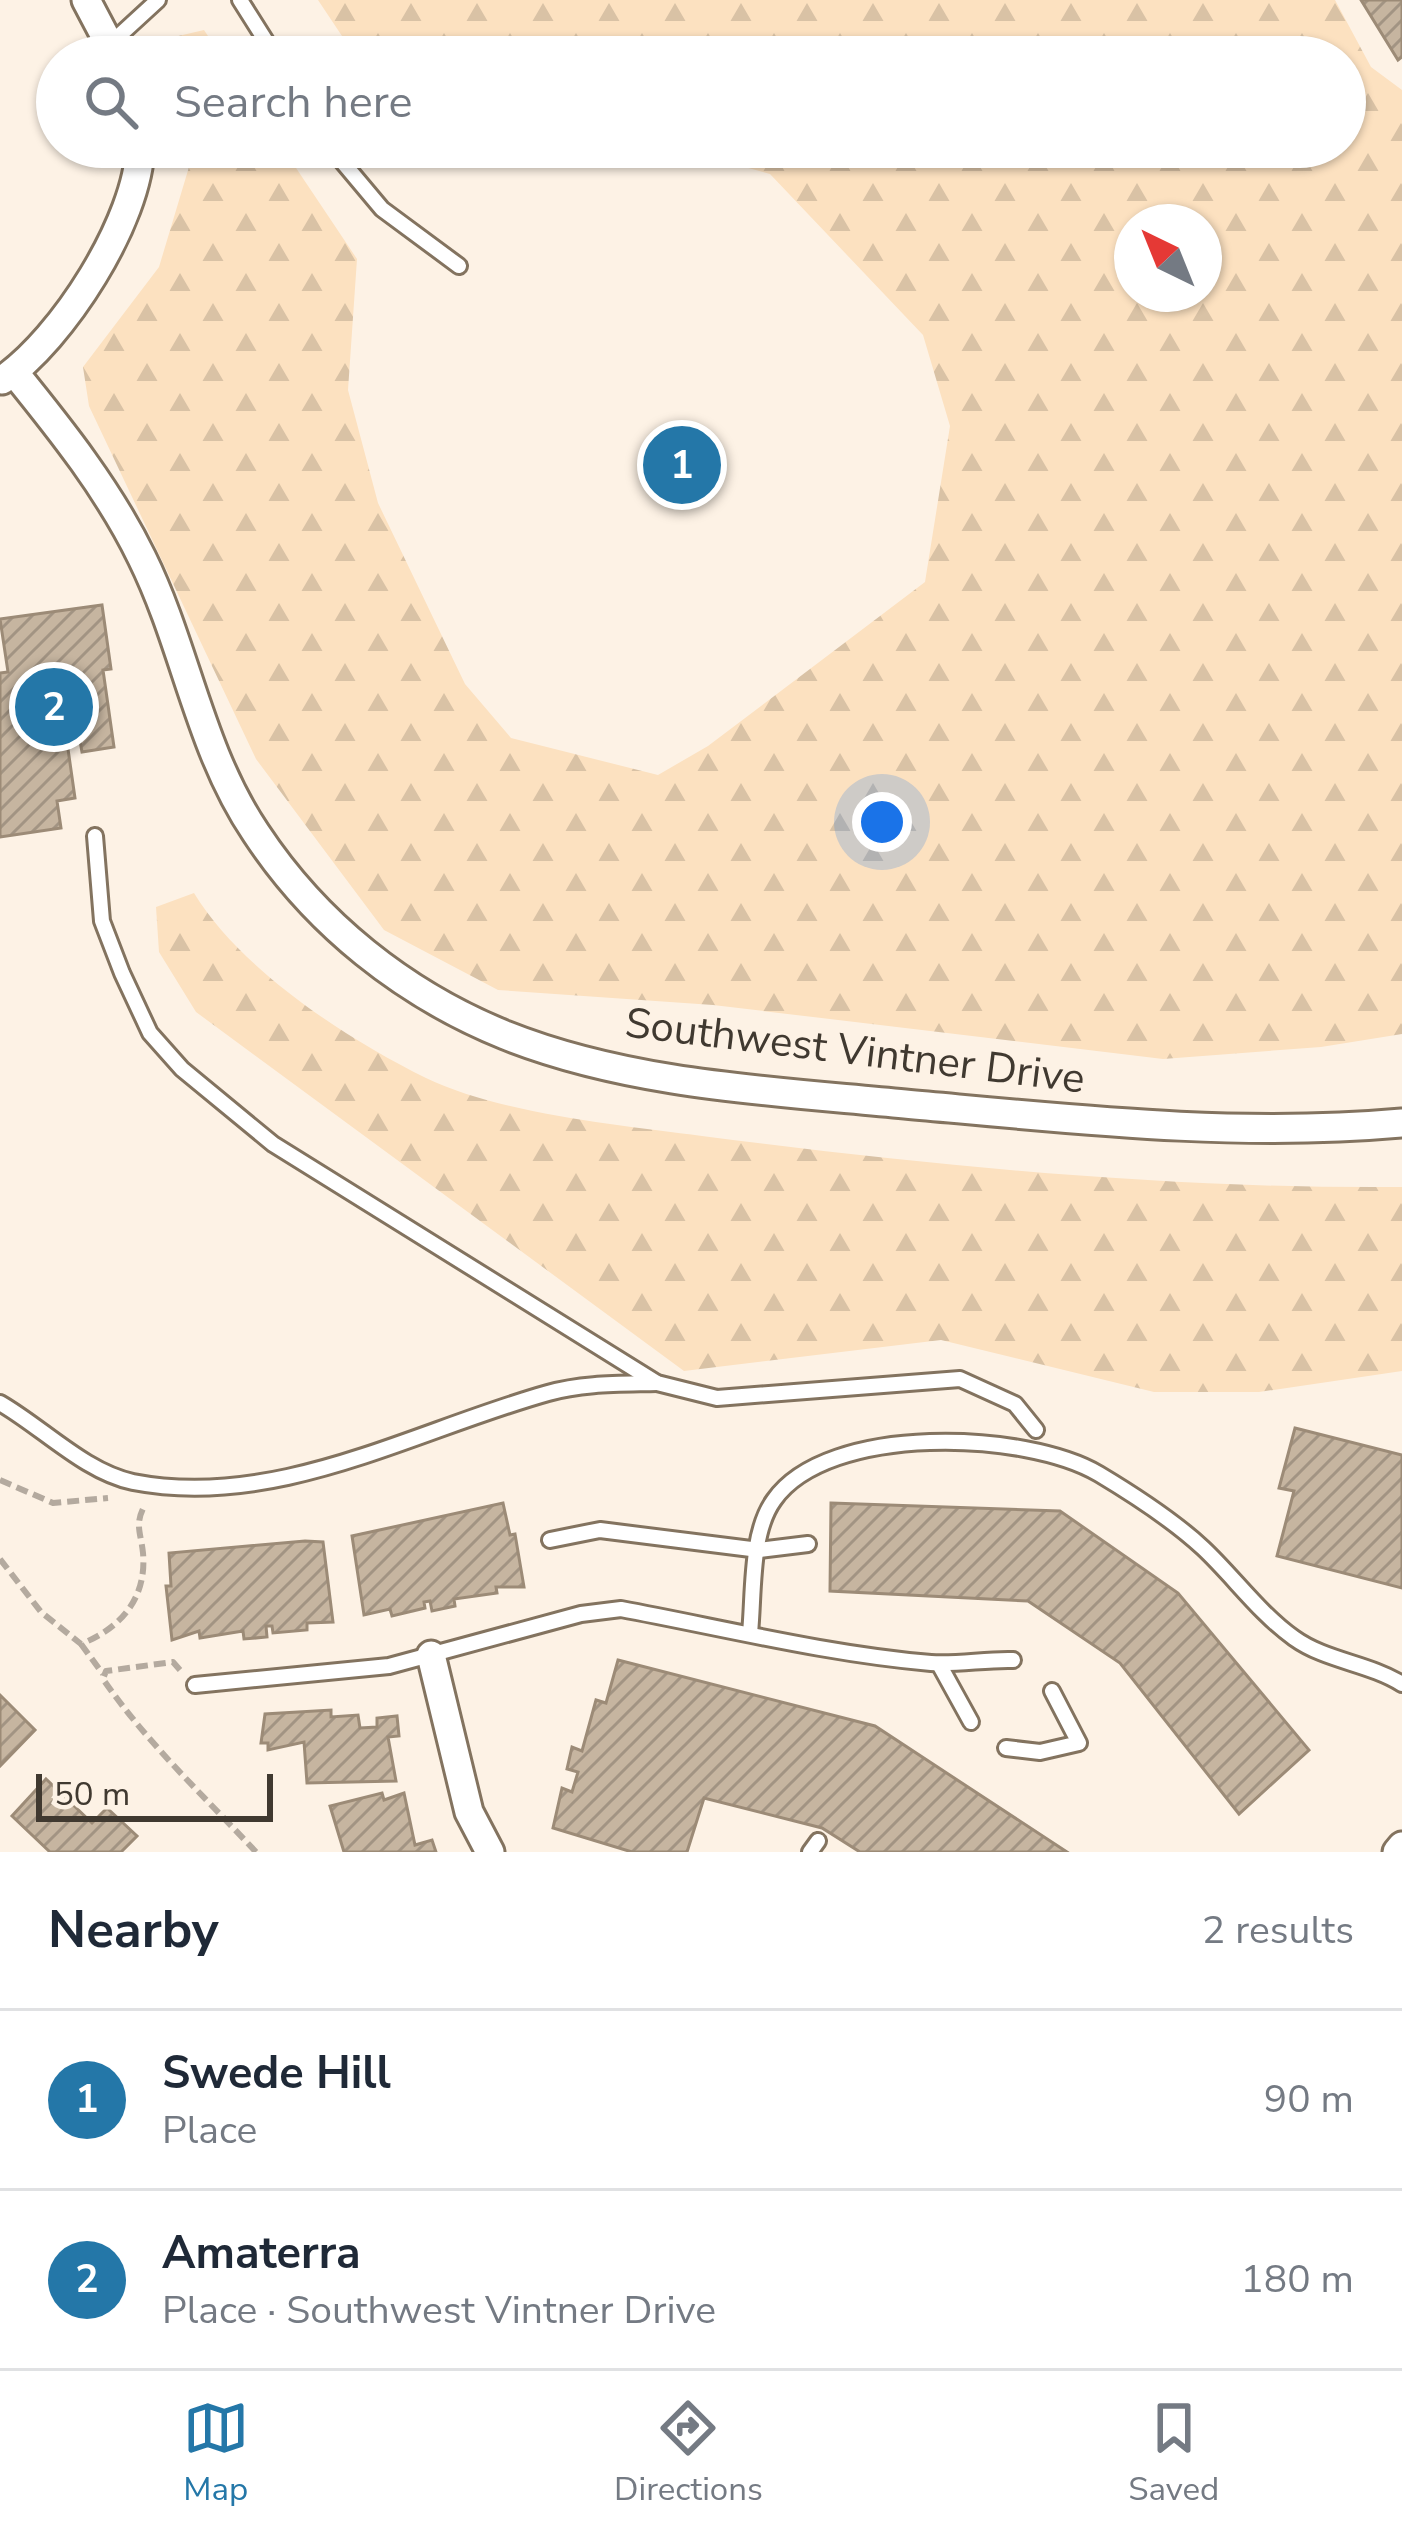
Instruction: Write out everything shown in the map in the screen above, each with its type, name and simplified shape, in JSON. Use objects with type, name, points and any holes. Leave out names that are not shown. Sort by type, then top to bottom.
[{"type":"street","points":[[86,0],[105,36]]},
{"type":"street","points":[[7,377],[104,259],[131,206],[137,168]]},
{"type":"street","name":"Southwest Vintner Drive","points":[[7,377],[105,494],[143,559],[220,771],[255,833],[330,924],[374,961],[462,1015],[549,1051],[598,1064],[778,1092],[1180,1129],[1402,1124]]},
{"type":"street","points":[[431,1655],[469,1812],[490,1852]]},
{"type":"lane","points":[[126,36],[158,0]]},
{"type":"lane","points":[[240,0],[263,36]]},
{"type":"lane","points":[[348,168],[382,209],[459,266]]},
{"type":"lane","points":[[94,836],[102,921],[150,1033],[182,1069],[273,1144],[657,1383],[717,1398],[960,1379],[1015,1404],[1036,1430]]},
{"type":"lane","points":[[0,1403],[130,1482],[251,1482],[314,1470],[551,1392],[657,1383]]},
{"type":"lane","points":[[750,1633],[759,1550],[773,1501],[842,1453],[904,1445],[1011,1446],[1050,1453],[1096,1472],[1200,1545],[1291,1636],[1402,1684]]},
{"type":"lane","points":[[550,1540],[600,1530],[759,1550],[808,1544]]},
{"type":"lane","points":[[195,1684],[388,1666],[581,1614],[621,1610],[939,1664],[1013,1660]]},
{"type":"lane","points":[[939,1664],[971,1722]]},
{"type":"lane","points":[[1006,1748],[1040,1752],[1079,1743],[1052,1691]]},
{"type":"path","points":[[0,1480],[53,1503],[104,1500],[130,1482]]},
{"type":"path","points":[[81,1644],[114,1625],[136,1602],[142,1553],[137,1523],[159,1484]]},
{"type":"path","points":[[0,1559],[41,1612],[81,1644],[149,1744],[185,1772],[256,1852]]},
{"type":"path","points":[[103,1674],[173,1662],[195,1684]]},
{"type":"green space","points":[[318,0],[1335,0],[1354,36],[342,36]]},
{"type":"green space","points":[[1366,58],[1402,90],[1402,1034],[1321,1047],[1163,1059],[713,1005],[498,990],[384,930],[256,759],[89,406],[83,367],[159,267],[189,168],[296,168],[357,259],[348,390],[378,503],[465,684],[511,738],[658,775],[708,746],[925,582],[950,426],[923,335],[770,174],[748,168],[1366,168]]},
{"type":"green space","points":[[194,893],[239,949],[329,1022],[426,1078],[489,1101],[635,1127],[964,1166],[1139,1180],[1402,1187],[1402,1371],[1259,1392],[1154,1392],[941,1340],[684,1371],[196,1012],[159,952],[156,907]]},
{"type":"building","points":[[1361,0],[1402,0],[1402,57],[1398,60]]},
{"type":"building","points":[[102,605],[111,669],[103,670],[114,747],[82,752],[80,741],[67,742],[75,798],[57,801],[61,828],[0,837],[0,673],[8,672],[0,619]]},
{"type":"building","points":[[1295,1428],[1402,1455],[1402,1588],[1277,1556],[1294,1491],[1279,1488]]},
{"type":"building","points":[[503,1503],[510,1535],[515,1534],[524,1587],[496,1587],[497,1593],[454,1599],[455,1606],[432,1611],[430,1601],[424,1602],[425,1608],[392,1616],[390,1609],[364,1615],[352,1536]]},
{"type":"building","points":[[831,1503],[1060,1511],[1178,1593],[1309,1750],[1239,1814],[1120,1663],[1028,1601],[830,1591]]},
{"type":"building","points":[[323,1542],[333,1622],[307,1623],[307,1630],[273,1633],[272,1626],[266,1626],[267,1637],[244,1639],[243,1631],[200,1638],[199,1631],[172,1640],[166,1586],[171,1586],[169,1553]]},
{"type":"building","points":[[618,1660],[875,1726],[1067,1852],[860,1852],[822,1828],[704,1798],[687,1852],[632,1852],[553,1828],[562,1788],[572,1792],[578,1772],[567,1769],[572,1747],[582,1751],[596,1700],[606,1703]]},
{"type":"building","points":[[0,1695],[35,1730],[0,1766]]},
{"type":"building","points":[[331,1710],[331,1717],[358,1715],[360,1728],[377,1727],[377,1718],[397,1716],[399,1736],[388,1737],[396,1781],[307,1783],[304,1742],[268,1750],[268,1743],[261,1743],[265,1714]]},
{"type":"building","points":[[46,1779],[92,1823],[107,1808],[137,1836],[121,1852],[50,1852],[12,1816]]},
{"type":"building","points":[[382,1793],[384,1800],[404,1793],[415,1845],[432,1840],[436,1852],[344,1852],[330,1806]]},
{"type":"place","name":"Swede Hill","points":[[682,465]]},
{"type":"place","name":"Amaterra","points":[[54,707]]}]
